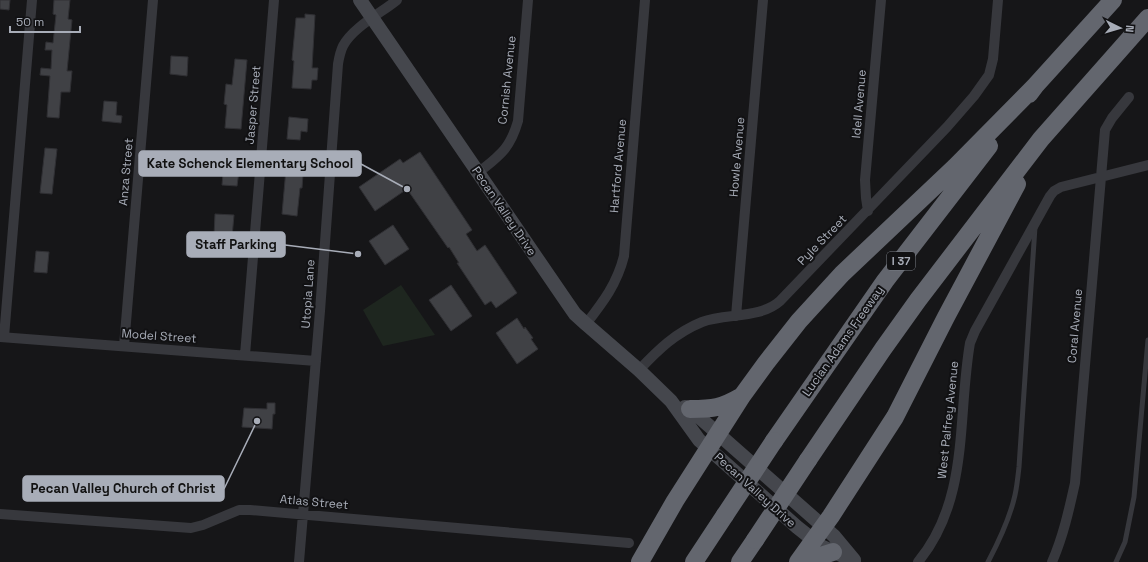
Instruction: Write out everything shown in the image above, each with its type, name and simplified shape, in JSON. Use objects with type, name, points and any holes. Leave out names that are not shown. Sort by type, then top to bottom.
[{"type":"highway","name":"Lucian Adams Freeway","points":[[694,562],[774,441],[885,281],[1035,86],[1113,0]]},
{"type":"highway","points":[[740,562],[883,349],[918,300],[1041,139],[1148,18]]},
{"type":"highway","points":[[640,562],[675,501],[713,441],[742,396],[783,340],[842,274],[955,167],[1035,86]]},
{"type":"highway","points":[[798,562],[819,534],[895,418],[946,317],[1041,139]]},
{"type":"highway","points":[[690,409],[719,407],[742,396]]},
{"type":"highway","points":[[806,562],[833,552]]},
{"type":"main road","name":"Pecan Valley Drive","points":[[360,0],[575,314],[639,370],[671,401],[697,438],[713,441]]},
{"type":"main road","name":"Pecan Valley Drive","points":[[671,401],[690,409],[713,441],[819,534],[834,536],[855,562]]},
{"type":"main road","name":"Pecan Valley Drive","points":[[819,534],[820,546],[855,562]]},
{"type":"street","points":[[2,337],[32,0]]},
{"type":"street","name":"Anza Street","points":[[124,346],[153,0]]},
{"type":"street","name":"Jasper Street","points":[[245,355],[274,0]]},
{"type":"street","name":"Utopia Lane","points":[[299,562],[316,361],[338,64],[343,45],[348,38],[360,26],[397,0]]},
{"type":"street","name":"Cornish Avenue","points":[[478,173],[504,151],[511,140],[518,121],[528,0]]},
{"type":"street","name":"Hartford Avenue","points":[[586,324],[612,287],[624,256],[645,0]]},
{"type":"street","name":"Howle Avenue","points":[[736,316],[763,0]]},
{"type":"street","name":"Idell Avenue","points":[[868,211],[865,180],[881,0]]},
{"type":"street","name":"Pyle Street","points":[[639,370],[661,347],[670,340],[702,322],[736,316],[776,306],[868,211],[974,96],[989,75],[993,59],[998,0]]},
{"type":"street","name":"Coral Avenue","points":[[1052,562],[1066,522],[1075,483],[1105,130],[1112,118],[1129,97]]},
{"type":"street","points":[[1036,221],[1050,196],[1054,191],[1061,187],[1148,165]]},
{"type":"street","name":"West Palfrey Avenue","points":[[918,562],[940,527],[950,502],[961,444],[970,343],[975,331],[1036,221]]},
{"type":"street","name":"Model Street","points":[[2,337],[316,361]]},
{"type":"street","name":"Atlas Street","points":[[0,514],[192,528],[239,510],[303,514],[629,544]]},
{"type":"lane","points":[[988,562],[1007,521],[1015,495],[1019,467],[1036,221]]},
{"type":"lane","points":[[1116,562],[1125,542],[1134,497],[1148,340]]},
{"type":"shaded area","points":[[401,285],[435,335],[383,346],[363,310]]},
{"type":"building","points":[[0,0],[10,0],[9,10],[0,9]]},
{"type":"building","points":[[54,0],[70,0],[68,19],[72,20],[67,71],[72,71],[70,92],[61,92],[59,118],[47,117],[50,76],[40,75],[41,68],[51,69],[52,50],[45,50],[46,42],[53,43],[56,15],[53,14]]},
{"type":"building","points":[[305,14],[315,15],[312,68],[318,68],[317,80],[312,80],[311,89],[292,88],[294,61],[292,60],[296,18],[305,18]]},
{"type":"building","points":[[171,56],[188,57],[187,76],[170,74]]},
{"type":"building","points":[[235,59],[247,60],[241,129],[225,128],[227,105],[224,104],[226,84],[232,85]]},
{"type":"building","points":[[104,101],[117,102],[116,115],[122,116],[121,123],[102,121]]},
{"type":"building","points":[[289,117],[308,119],[307,132],[301,131],[300,140],[287,139]]},
{"type":"building","points":[[45,148],[57,149],[52,194],[40,193]]},
{"type":"building","points":[[420,152],[472,230],[466,234],[477,251],[485,245],[517,293],[496,308],[491,301],[485,305],[457,263],[459,263],[449,247],[448,248],[407,189],[375,211],[359,187],[400,159],[403,163]]},
{"type":"building","points":[[224,162],[235,163],[234,171],[239,171],[237,186],[222,185]]},
{"type":"building","points":[[286,169],[297,170],[297,174],[303,174],[297,216],[282,214]]},
{"type":"building","points":[[215,214],[234,215],[232,237],[214,236]]},
{"type":"building","points":[[393,225],[409,249],[385,265],[369,241]]},
{"type":"building","points":[[36,251],[49,252],[47,273],[34,272]]},
{"type":"building","points":[[451,285],[472,316],[451,331],[429,300]]},
{"type":"building","points":[[517,318],[524,329],[525,327],[533,338],[531,339],[538,349],[517,364],[496,333]]},
{"type":"building","points":[[267,403],[275,403],[275,414],[273,414],[272,429],[242,427],[244,408],[267,409]]},
{"type":"place","name":"Kate Schenck Elementary School","points":[[407,189]]},
{"type":"place","name":"Staff Parking","points":[[358,254]]},
{"type":"place","name":"Pecan Valley Church of Christ","points":[[257,421]]}]
